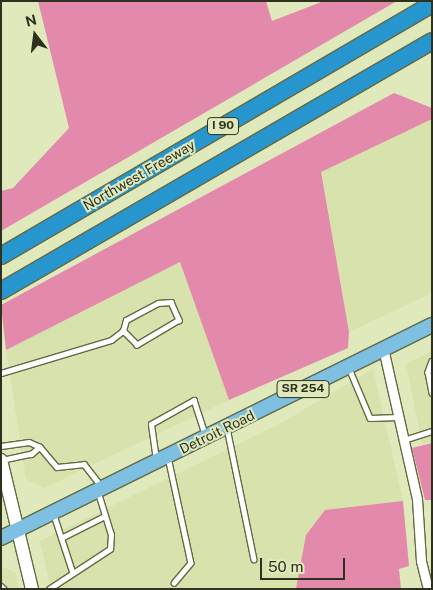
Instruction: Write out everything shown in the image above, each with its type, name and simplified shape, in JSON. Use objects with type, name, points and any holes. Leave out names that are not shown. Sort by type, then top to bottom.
[{"type":"highway","name":"Northwest Freeway","points":[[7,252],[432,4]]},
{"type":"highway","name":"I 90","points":[[1,290],[432,41]]},
{"type":"main road","name":"Detroit Road","points":[[1,538],[432,325]]},
{"type":"street","points":[[383,348],[418,499],[421,561],[428,589]]},
{"type":"street","points":[[1,460],[4,480],[32,589]]},
{"type":"lane","points":[[1,373],[111,340],[123,331],[126,320],[158,303],[171,302],[179,320],[137,345],[123,331]]},
{"type":"lane","points":[[432,361],[428,372],[432,393]]},
{"type":"lane","points":[[349,366],[370,418],[398,417]]},
{"type":"lane","points":[[174,583],[191,563],[151,424],[194,400],[206,437]]},
{"type":"lane","points":[[227,426],[254,559]]},
{"type":"lane","points":[[404,440],[432,431]]},
{"type":"lane","points":[[1,446],[30,442],[40,447],[57,467],[84,464],[100,489],[110,549],[49,589]]},
{"type":"lane","points":[[1,460],[32,454],[40,447]]},
{"type":"lane","points":[[53,512],[73,574]]},
{"type":"lane","points":[[61,538],[105,516]]},
{"type":"lane","points":[[1,586],[4,589]]},
{"type":"shaded area","points":[[38,1],[266,1],[272,21],[324,1],[397,1],[1,231],[1,191],[13,188],[69,128]]},
{"type":"shaded area","points":[[394,93],[432,108],[432,119],[321,172],[349,332],[348,348],[229,400],[180,262],[6,350],[1,305]]},
{"type":"shaded area","points":[[432,119],[432,293],[349,332],[320,172]]},
{"type":"shaded area","points":[[180,262],[229,400],[44,488],[26,479],[6,350]]},
{"type":"shaded area","points":[[432,351],[432,442],[422,444],[406,364]]},
{"type":"shaded area","points":[[373,369],[402,496],[409,566],[320,589],[51,589],[40,541],[283,422]]},
{"type":"shaded area","points":[[432,443],[432,500],[425,500],[412,448]]},
{"type":"shaded area","points":[[403,501],[409,566],[399,569],[401,589],[296,589],[306,535],[325,510]]},
{"type":"shaded area","points":[[1,566],[16,573],[19,589],[1,589]]}]
